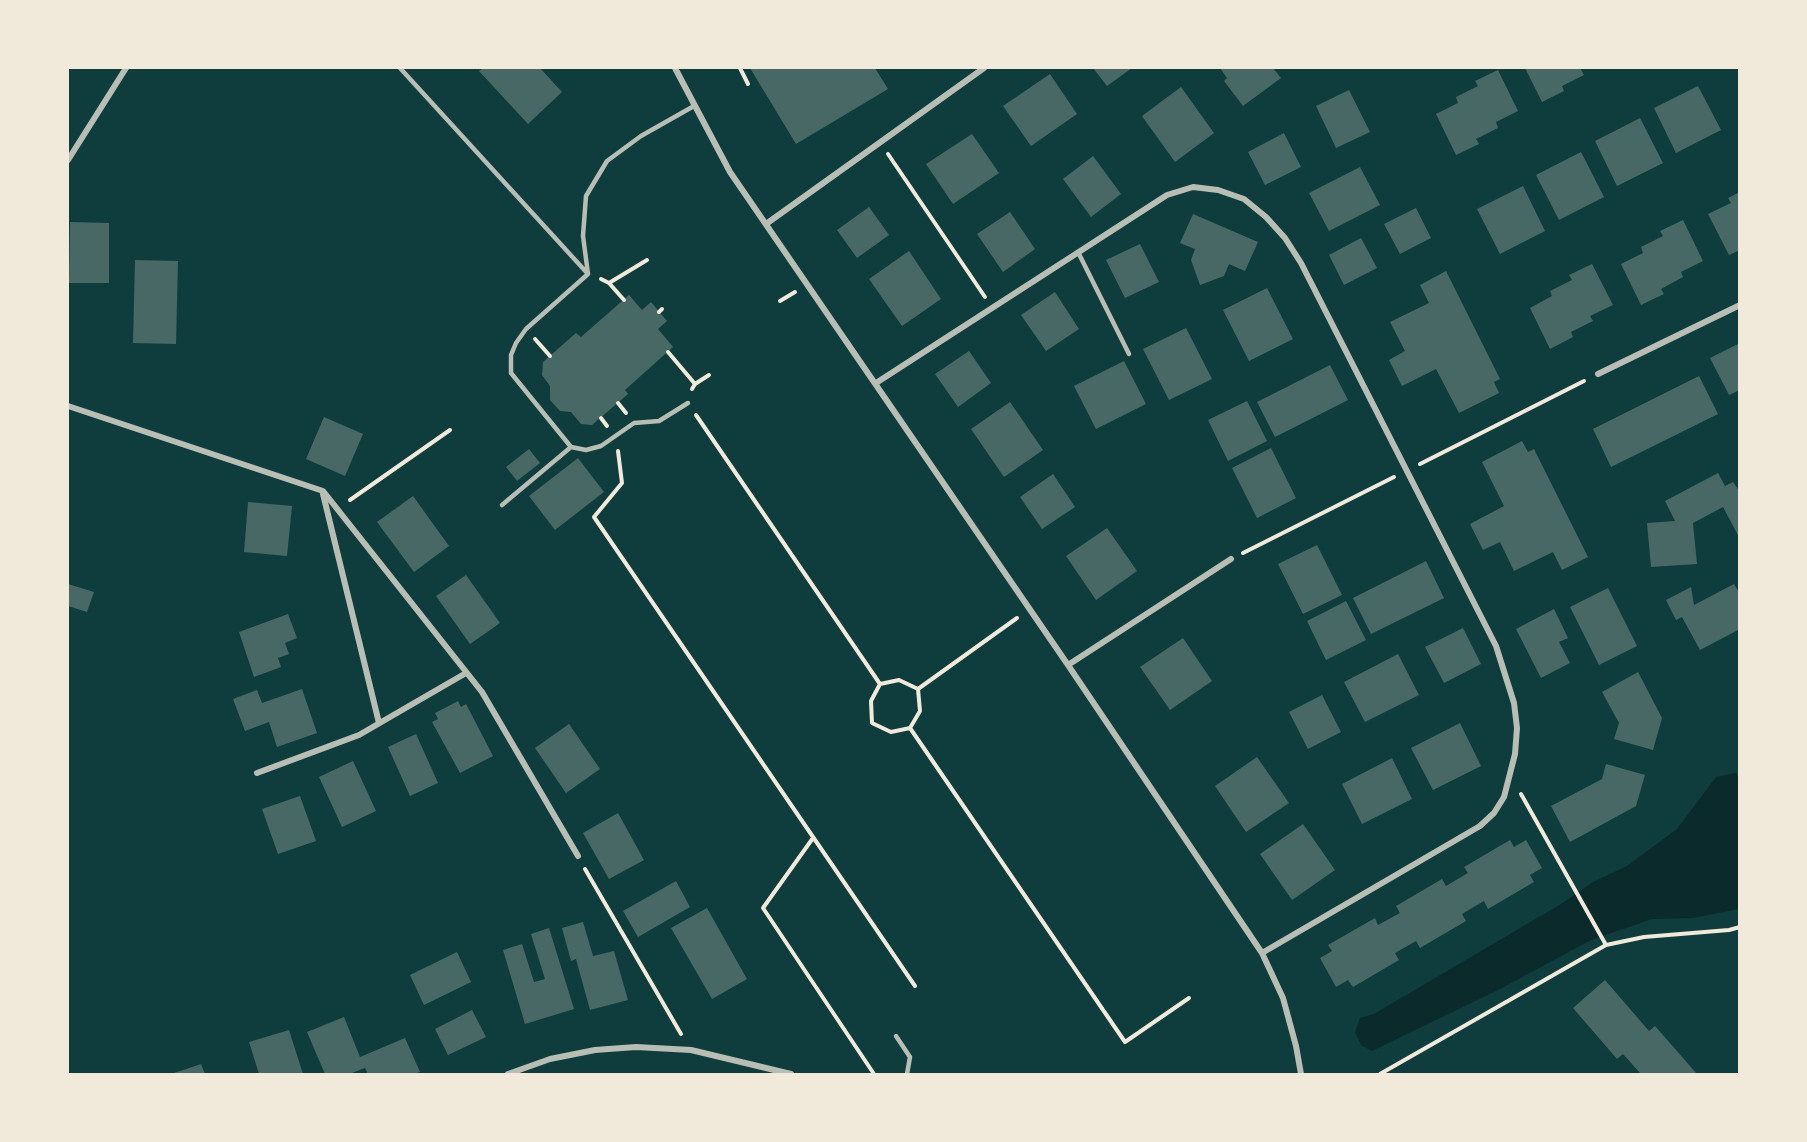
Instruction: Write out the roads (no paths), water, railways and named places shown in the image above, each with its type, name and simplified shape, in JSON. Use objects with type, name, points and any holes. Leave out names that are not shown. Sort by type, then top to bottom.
[{"type":"street","points":[[68,160],[126,68]]},
{"type":"street","points":[[675,68],[730,171],[1262,953],[1283,998],[1301,1074]]},
{"type":"street","points":[[766,224],[984,68]]},
{"type":"street","points":[[876,383],[1167,195],[1193,187],[1218,190],[1244,199],[1266,217],[1301,263],[1496,646],[1514,703],[1516,728],[1511,777],[1504,797],[1494,813],[1480,826],[1262,953]]},
{"type":"street","points":[[1599,374],[1740,305]]},
{"type":"street","points":[[68,406],[323,491],[482,692],[578,856]]},
{"type":"street","points":[[323,491],[379,723]]},
{"type":"street","points":[[1068,665],[1231,559]]},
{"type":"street","points":[[257,773],[359,735],[466,673]]},
{"type":"street","points":[[508,1074],[550,1059],[595,1050],[636,1047],[691,1050],[791,1074]]},
{"type":"lane","points":[[400,68],[588,274]]},
{"type":"lane","points":[[588,274],[583,236],[586,196],[607,161],[641,136],[694,106]]},
{"type":"lane","points":[[1078,251],[1129,354]]},
{"type":"lane","points":[[588,274],[526,329],[511,355],[511,373],[571,447],[586,450],[601,446],[634,423],[659,421],[688,403]]},
{"type":"lane","points":[[502,505],[571,447]]},
{"type":"lane","points":[[896,1036],[910,1057],[907,1074]]},
{"type":"water","points":[[1736,773],[1739,779],[1739,909],[1693,918],[1652,919],[1591,940],[1500,989],[1372,1051],[1361,1045],[1355,1032],[1360,1018],[1374,1014],[1561,904],[1593,882],[1627,866],[1677,829],[1716,777]]}]
